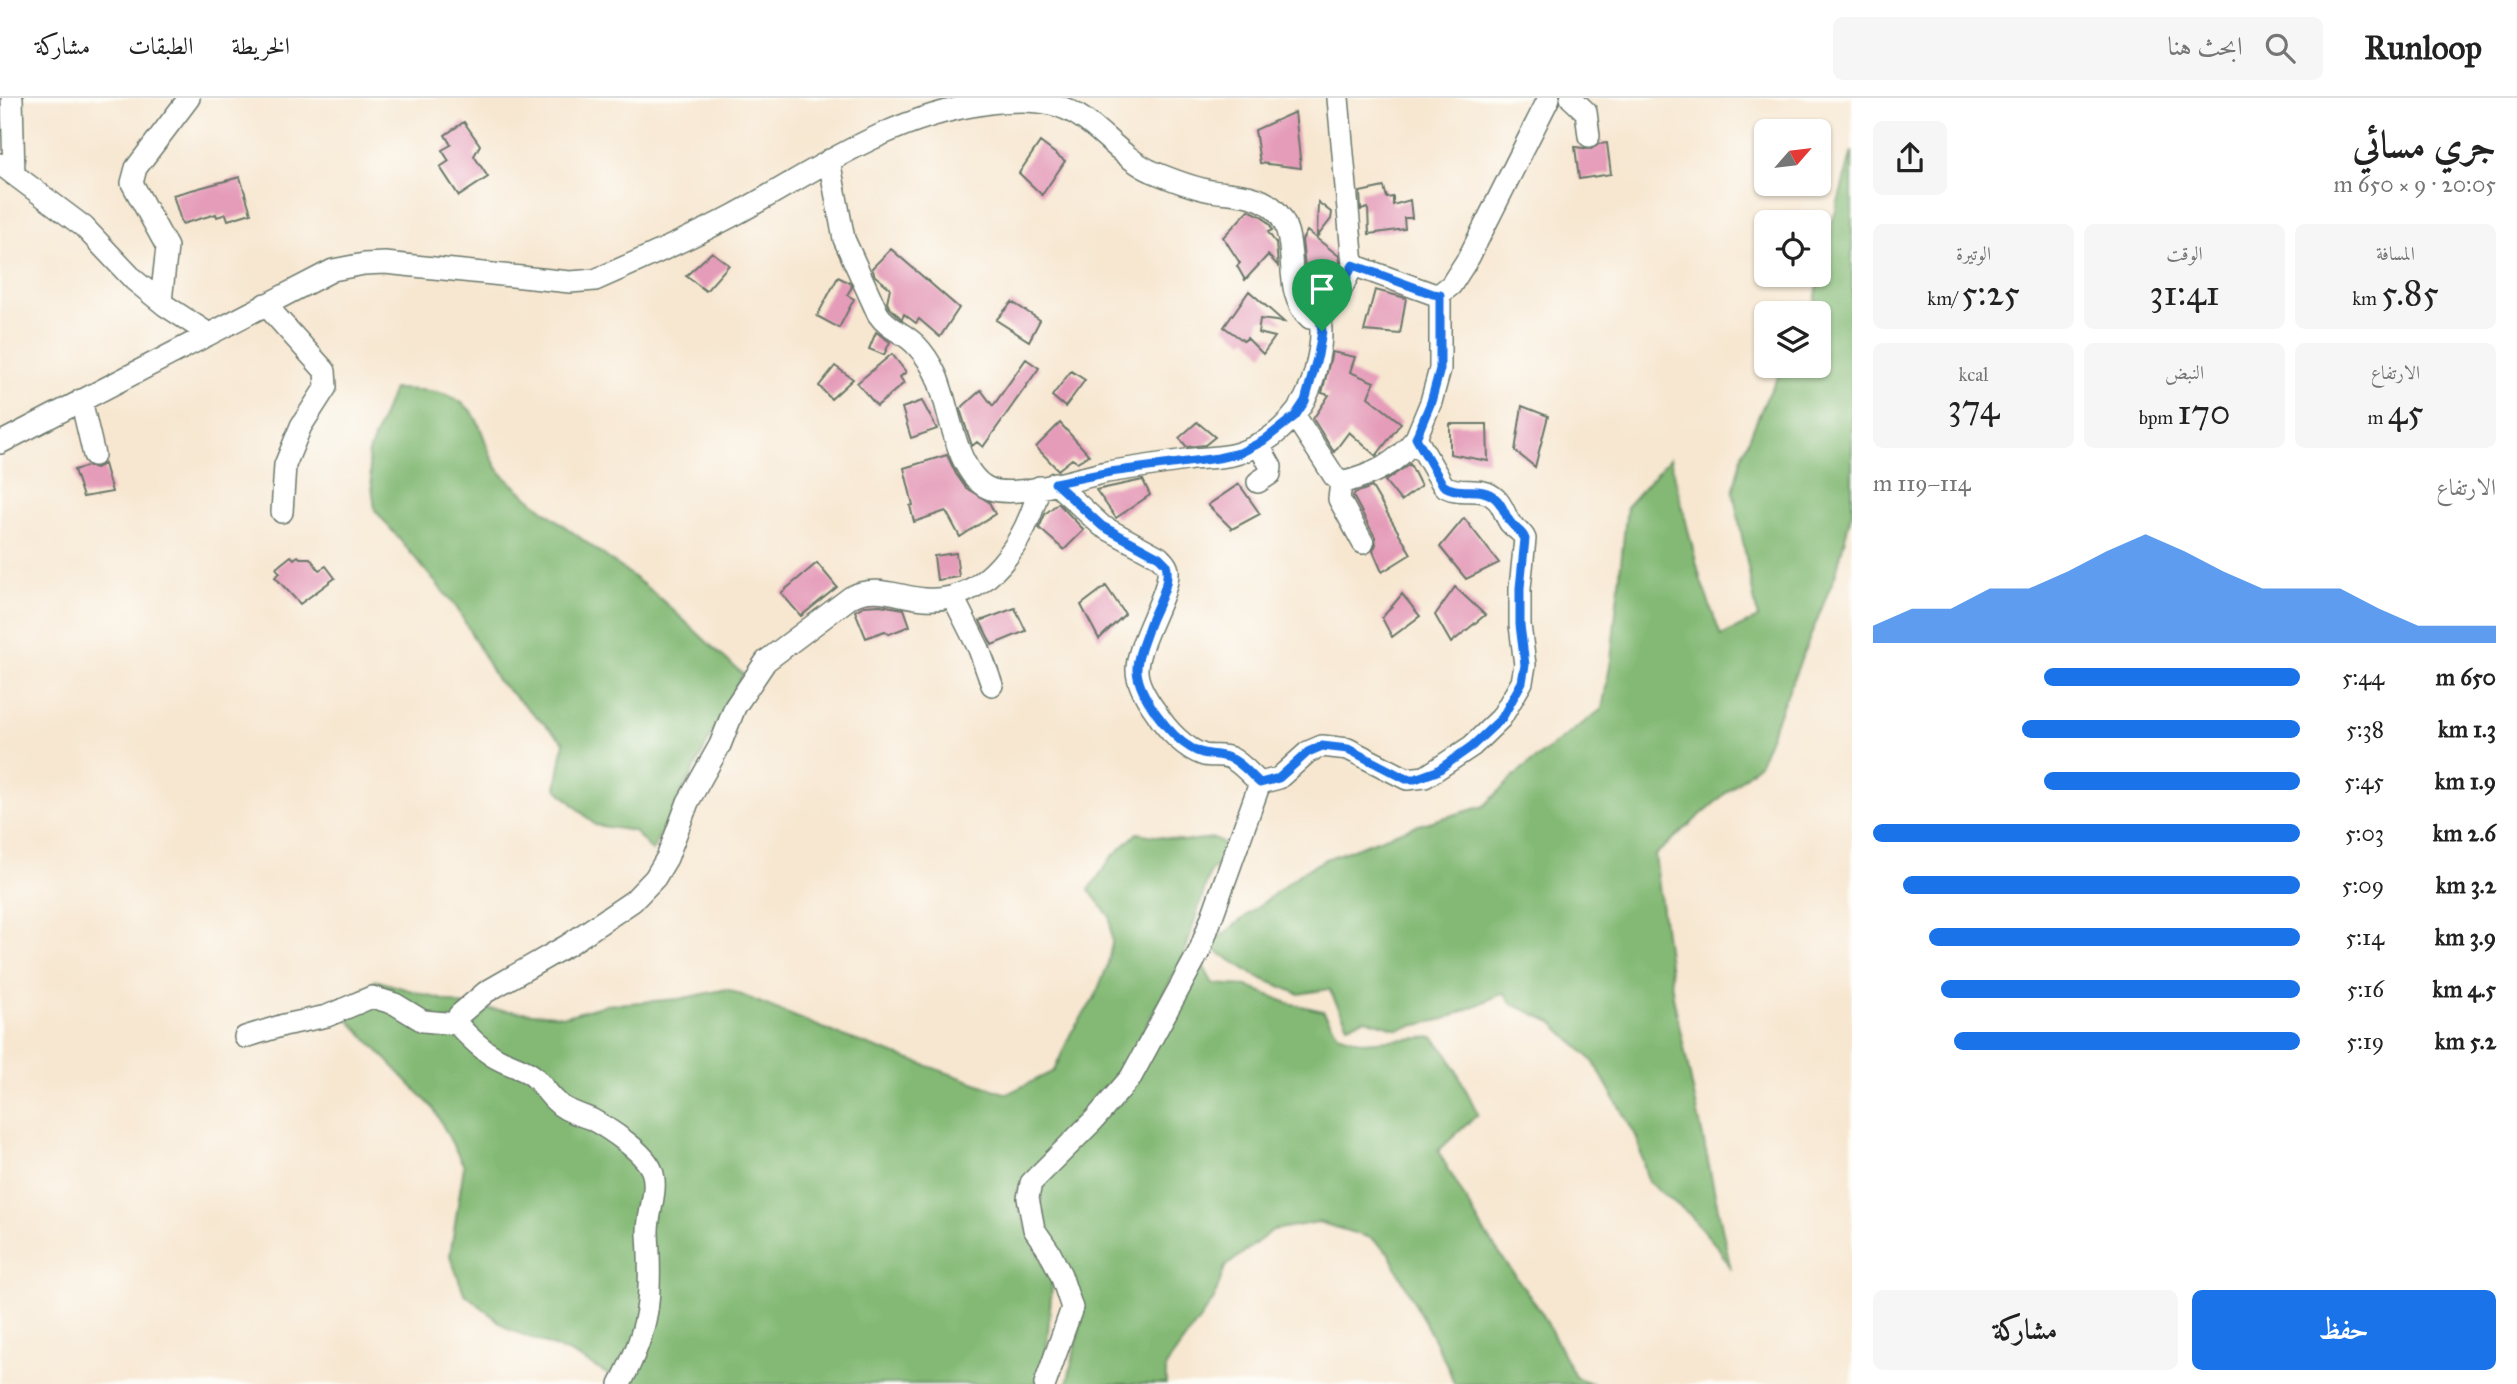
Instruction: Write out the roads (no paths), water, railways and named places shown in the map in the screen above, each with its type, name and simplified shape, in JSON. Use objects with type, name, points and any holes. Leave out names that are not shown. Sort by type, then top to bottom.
[{"type":"street","points":[[12,98],[7,169],[84,227],[134,280],[209,334]]},
{"type":"street","points":[[161,301],[167,247],[132,183],[132,177],[188,98]]},
{"type":"street","points":[[829,160],[842,229],[878,314],[885,324],[914,343],[935,373],[962,456],[970,472],[991,490],[1009,493],[1110,472],[1240,453],[1282,428],[1295,416],[1305,401],[1313,379],[1322,331],[1320,319],[1335,300],[1353,265],[1338,98]]},
{"type":"street","points":[[1342,483],[1380,471],[1407,450],[1416,438],[1431,402],[1440,369],[1440,295],[1451,285],[1469,257],[1549,98]]},
{"type":"street","points":[[1571,98],[1586,112],[1589,136]]},
{"type":"street","points":[[0,443],[324,274],[364,264],[384,263],[570,282],[595,280],[733,216],[829,160],[890,130],[956,108],[1001,101],[1044,101],[1052,104],[1079,116],[1147,169],[1211,191],[1240,194],[1262,201],[1273,208],[1283,221],[1289,237],[1298,304],[1310,318],[1320,319]]},
{"type":"street","points":[[1353,265],[1440,295]]},
{"type":"street","points":[[265,304],[325,371],[326,387],[301,425],[285,465],[282,512]]},
{"type":"street","points":[[81,400],[94,455]]},
{"type":"street","points":[[1295,416],[1334,476],[1342,483]]},
{"type":"street","points":[[1260,783],[1279,778],[1308,752],[1322,746],[1348,749],[1406,779],[1425,777],[1472,746],[1502,718],[1518,693],[1525,665],[1520,625],[1520,588],[1525,539],[1522,532],[1513,526],[1498,500],[1490,494],[1458,492],[1443,485],[1416,438]]},
{"type":"street","points":[[1258,444],[1270,467],[1270,474],[1258,482]]},
{"type":"street","points":[[1342,483],[1339,499],[1363,543]]},
{"type":"street","points":[[457,1024],[459,1015],[486,992],[568,945],[622,909],[655,878],[667,858],[688,802],[720,745],[735,707],[766,660],[863,591],[881,590],[905,597],[945,600],[976,588],[1024,533],[1047,485]]},
{"type":"street","points":[[1047,485],[1102,526],[1159,557],[1166,564],[1166,584],[1149,626],[1137,670],[1140,683],[1171,732],[1190,748],[1205,755],[1224,756],[1234,760],[1260,783]]},
{"type":"street","points":[[953,597],[979,649],[992,685]]},
{"type":"street","points":[[1045,1384],[1072,1308],[1058,1268],[1034,1229],[1028,1198],[1031,1183],[1094,1120],[1131,1077],[1200,950],[1260,783]]},
{"type":"street","points":[[245,1037],[327,1016],[372,997],[395,1004],[423,1021],[457,1024],[467,1036],[494,1056],[531,1075],[564,1108],[594,1121],[641,1156],[652,1171],[653,1187],[647,1226],[651,1273],[648,1315],[635,1356],[620,1384]]}]
